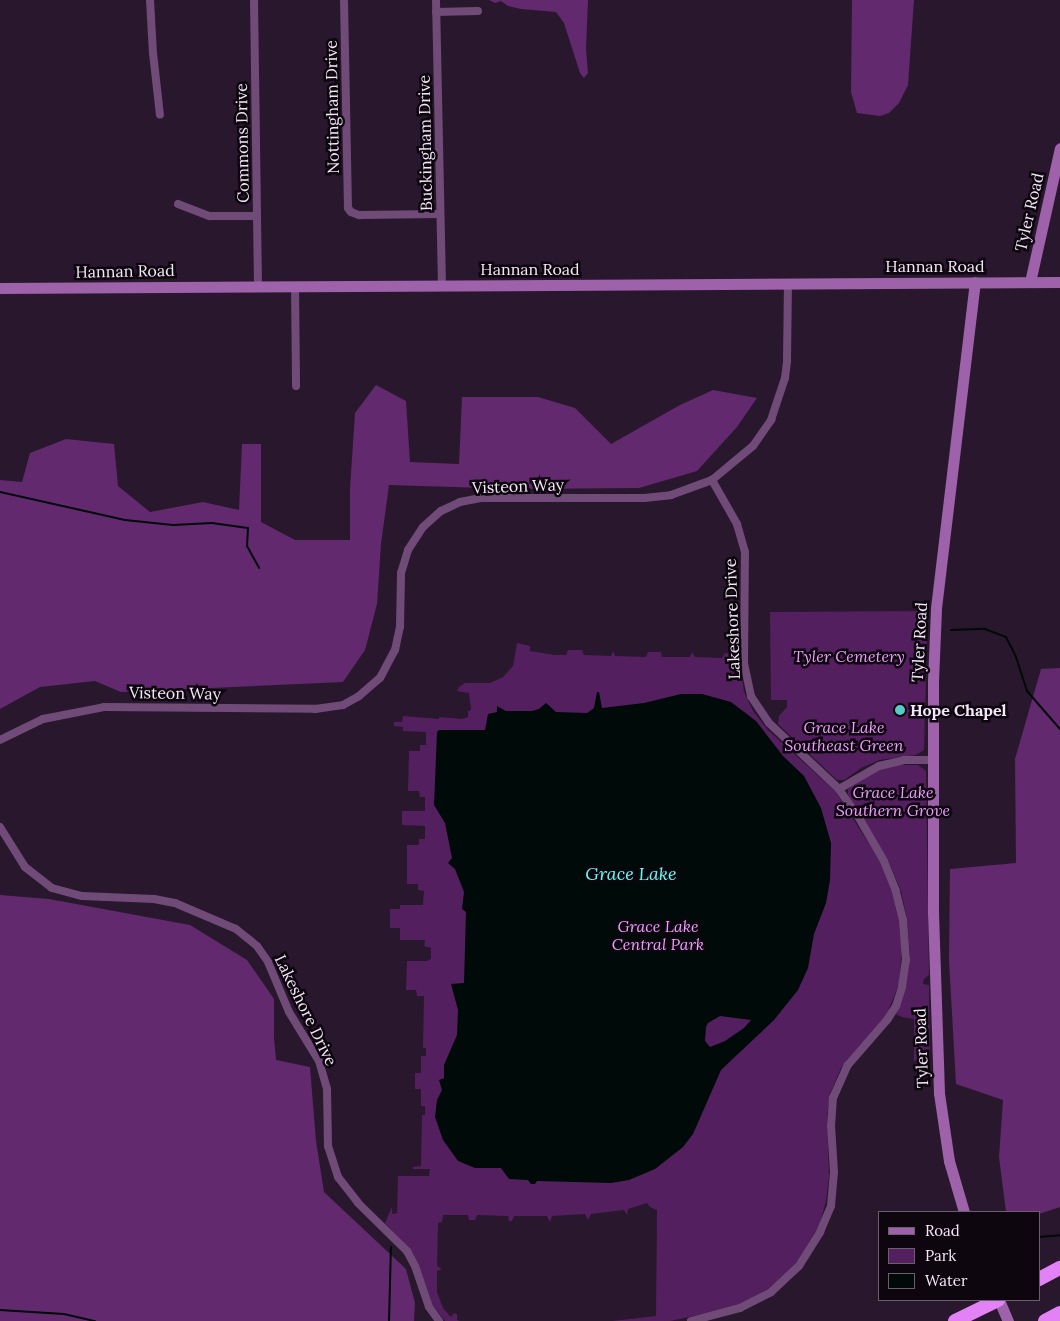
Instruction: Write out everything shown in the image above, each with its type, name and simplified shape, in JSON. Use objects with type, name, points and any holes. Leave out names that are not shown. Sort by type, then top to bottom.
[{"type":"highway","points":[[1040,1278],[1060,1268]]},
{"type":"highway","points":[[956,1321],[996,1301]]},
{"type":"highway","points":[[1045,1321],[1060,1313]]},
{"type":"street","points":[[150,0],[153,52],[160,115]]},
{"type":"street","name":"Commons Drive","points":[[254,0],[258,286]]},
{"type":"street","name":"Nottingham Drive","points":[[344,0],[348,204],[350,212],[359,215],[440,214]]},
{"type":"street","name":"Buckingham Drive","points":[[436,0],[442,286]]},
{"type":"street","points":[[436,12],[478,11]]},
{"type":"street","name":"Tyler Road","points":[[1030,282],[1060,148]]},
{"type":"street","points":[[178,204],[210,216],[257,216]]},
{"type":"street","name":"Tyler Road","points":[[964,1211],[947,1153],[939,1093],[933,917],[933,671],[936,608],[975,282]]},
{"type":"street","name":"Hannan Road","points":[[0,288],[1060,282]]},
{"type":"street","name":"Visteon Way","points":[[0,740],[44,719],[104,707],[310,709],[343,705],[367,691],[380,678],[391,660],[399,634],[401,578],[405,559],[419,532],[441,511],[460,502],[487,498],[657,497],[684,491],[712,480],[753,446],[764,433],[777,406],[787,362],[788,284]]},
{"type":"street","points":[[295,286],[296,386]]},
{"type":"street","name":"Lakeshore Drive","points":[[691,1321],[740,1308],[771,1292],[799,1266],[820,1232],[831,1206],[834,1172],[831,1111],[838,1085],[848,1065],[891,1015],[900,995],[904,975],[906,945],[899,900],[884,861],[839,789],[769,723],[751,696],[744,663],[744,552],[737,524],[712,480]]},
{"type":"street","points":[[839,789],[879,766],[904,760],[933,760]]},
{"type":"street","name":"Lakeshore Drive","points":[[0,827],[25,867],[52,888],[82,896],[154,898],[175,903],[236,929],[257,946],[268,962],[286,1008],[312,1048],[323,1070],[327,1089],[327,1141],[338,1177],[348,1192],[410,1256],[429,1307],[438,1321]]},
{"type":"street","points":[[998,1301],[1008,1321]]},
{"type":"green space","name":"Tyler Cemetery","points":[[928,611],[924,750],[916,755],[879,760],[861,768],[844,780],[837,780],[778,724],[779,716],[787,707],[787,700],[771,700],[770,612]]},
{"type":"green space","name":"Grace Lake","points":[[517,643],[530,646],[530,651],[555,655],[566,655],[568,650],[582,650],[584,655],[611,656],[613,651],[615,656],[646,657],[648,652],[661,652],[662,657],[690,657],[692,652],[695,657],[722,658],[725,653],[739,655],[744,692],[753,711],[768,730],[835,791],[879,859],[892,888],[899,916],[902,945],[899,984],[887,1014],[841,1068],[830,1094],[827,1115],[829,1176],[826,1201],[820,1223],[802,1256],[793,1267],[769,1288],[736,1307],[670,1321],[612,1321],[656,1316],[657,1210],[650,1207],[647,1203],[628,1209],[627,1215],[624,1210],[591,1214],[588,1220],[585,1214],[552,1216],[550,1222],[547,1216],[514,1216],[512,1221],[509,1221],[508,1216],[477,1215],[475,1220],[469,1220],[468,1215],[443,1215],[442,1222],[438,1223],[437,1266],[442,1269],[437,1271],[437,1292],[443,1308],[451,1317],[454,1313],[457,1314],[457,1320],[460,1321],[445,1321],[432,1304],[413,1254],[385,1223],[392,1207],[392,1214],[397,1213],[398,1176],[429,1176],[430,1169],[413,1169],[413,1167],[421,1166],[422,1115],[425,1115],[425,1106],[421,1106],[421,1089],[415,1089],[415,1073],[421,1073],[421,1056],[426,1056],[426,1048],[423,1048],[424,996],[417,996],[416,990],[406,990],[407,961],[427,961],[431,959],[431,948],[424,946],[425,940],[400,940],[400,928],[390,928],[390,909],[400,909],[400,905],[423,905],[424,891],[418,890],[418,884],[407,884],[407,845],[419,845],[419,839],[425,839],[425,826],[402,825],[402,811],[425,811],[425,797],[420,797],[419,791],[408,791],[409,751],[420,751],[420,745],[426,745],[426,732],[403,731],[403,727],[394,726],[394,722],[402,722],[403,716],[439,719],[439,717],[462,719],[468,717],[468,711],[471,710],[469,693],[457,691],[459,687],[465,683],[490,683],[503,677],[513,666]]},
{"type":"green space","name":"Grace Lake Southern Grove","points":[[897,765],[918,765],[926,771],[929,975],[924,979],[923,984],[929,985],[930,1065],[920,1059],[914,1061],[914,1019],[896,1014],[906,987],[910,957],[907,919],[901,891],[888,860],[848,795],[848,789],[854,784],[879,769]]},
{"type":"shaded area","points":[[489,0],[588,0],[586,49],[588,73],[584,78],[580,73],[564,23],[556,12],[521,9],[508,6],[501,1],[495,3]]},
{"type":"shaded area","points":[[852,0],[914,0],[908,85],[899,103],[889,113],[880,116],[857,113],[851,92]]},
{"type":"shaded area","points":[[376,385],[406,401],[410,462],[459,464],[462,397],[538,397],[575,408],[611,444],[680,405],[713,390],[757,398],[737,427],[697,471],[639,488],[521,489],[389,485],[381,544],[377,604],[365,650],[343,682],[121,692],[95,681],[40,687],[0,709],[0,480],[22,482],[30,453],[66,439],[114,444],[118,486],[150,512],[203,502],[239,510],[242,444],[261,444],[261,522],[295,540],[350,540],[350,488],[355,413]]},
{"type":"shaded area","points":[[1060,668],[1060,1207],[1040,1214],[1040,1211],[1006,1211],[999,1157],[1003,1100],[956,1084],[949,961],[950,869],[1016,863],[1015,759],[1041,669]]},
{"type":"shaded area","points":[[0,895],[49,899],[190,925],[247,960],[274,999],[276,1060],[310,1067],[316,1141],[324,1192],[406,1269],[415,1303],[414,1321],[0,1321]]},
{"type":"water","name":"Grace Lake","points":[[597,692],[599,692],[602,708],[644,703],[681,694],[702,694],[731,702],[756,721],[783,756],[804,776],[821,808],[831,843],[830,880],[826,903],[814,934],[808,968],[798,990],[774,1020],[721,1070],[693,1134],[683,1147],[655,1169],[629,1180],[611,1183],[537,1181],[535,1184],[531,1184],[528,1180],[509,1179],[501,1168],[475,1168],[458,1161],[443,1140],[435,1117],[437,1100],[442,1090],[439,1080],[444,1078],[444,1065],[457,1035],[458,1010],[451,984],[464,983],[466,912],[462,909],[464,892],[455,869],[448,863],[452,858],[445,823],[434,805],[437,732],[439,730],[485,730],[488,714],[497,712],[497,706],[506,711],[532,711],[539,709],[546,703],[556,712],[587,713],[594,708]],"holes":[[[720,1016],[751,1020],[744,1028],[725,1041],[710,1047],[705,1041],[708,1023]]]},
{"type":"waterway","points":[[0,492],[125,520],[173,525],[212,523],[248,528],[247,546],[259,568]]},
{"type":"waterway","points":[[951,630],[985,629],[1006,637],[1016,657],[1027,691],[1060,729]]},
{"type":"waterway","points":[[1040,1237],[1060,1235]]},
{"type":"waterway","points":[[389,1321],[391,1247]]},
{"type":"waterway","points":[[0,1310],[64,1314],[95,1321]]},
{"type":"place","name":"Hope Chapel","points":[[900,710]]},
{"type":"park label","name":"Grace Lake Southeast Green","points":[[844,736]]},
{"type":"park label","name":"Grace Lake Central Park","points":[[658,935]]}]
